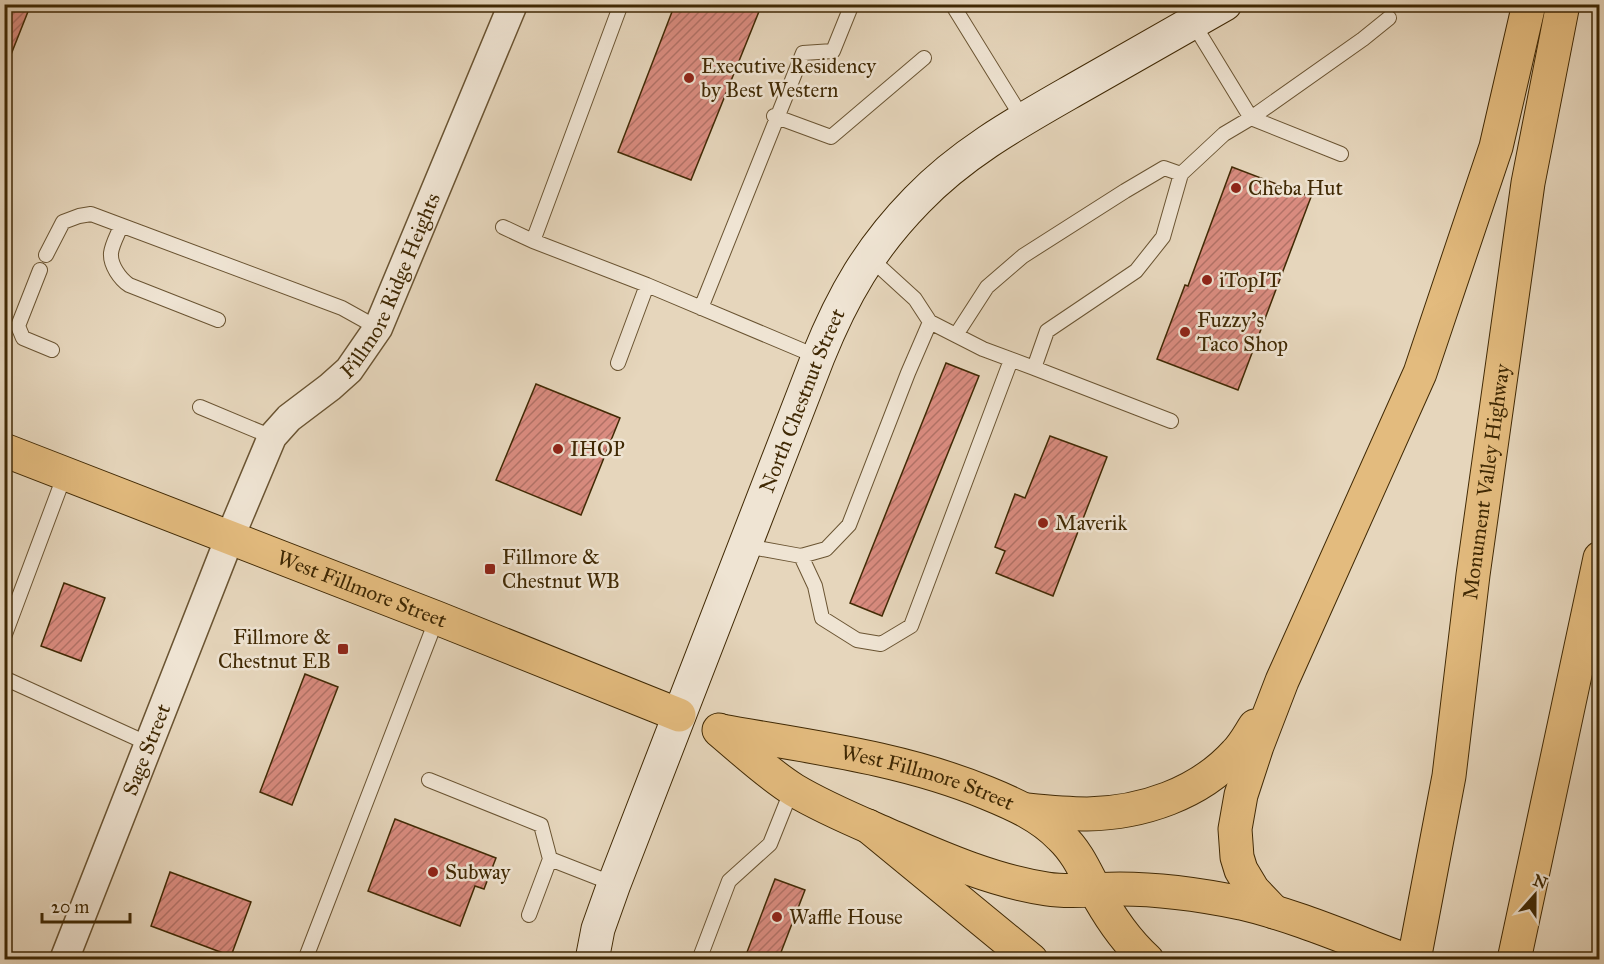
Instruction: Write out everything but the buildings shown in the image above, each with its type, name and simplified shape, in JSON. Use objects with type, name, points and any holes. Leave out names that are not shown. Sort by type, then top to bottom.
[{"type":"main road","name":"North Chestnut Street","points":[[592,960],[598,929],[614,884],[818,357],[840,305],[870,257],[906,211],[970,153],[1023,119],[1224,4]]},
{"type":"main road","points":[[1288,917],[1252,890],[1241,870],[1237,857],[1235,830],[1241,795],[1282,681],[1420,373],[1496,147],[1530,4]]},
{"type":"main road","name":"Monument Valley Highway","points":[[1414,960],[1449,776],[1473,575],[1528,183],[1563,4]]},
{"type":"main road","name":"West Fillmore Street","points":[[4,450],[719,730],[843,752],[895,764],[978,789],[1027,810],[1068,843],[1116,925],[1147,960]]},
{"type":"main road","points":[[1514,960],[1599,558]]},
{"type":"main road","points":[[1027,810],[1087,814],[1132,809],[1165,799],[1196,785],[1224,765],[1240,748],[1282,681]]},
{"type":"main road","name":"West Fillmore Street","points":[[719,730],[776,777],[831,810],[978,871],[1016,883],[1059,890],[1119,889],[1176,893],[1242,903],[1288,917],[1404,960]]},
{"type":"main road","points":[[868,826],[1030,960]]},
{"type":"street","name":"Fillmore Ridge Heights","points":[[230,537],[272,437],[289,418],[349,370],[378,328],[513,4]]},
{"type":"street","name":"Sage Street","points":[[64,960],[230,537]]},
{"type":"lane","points":[[533,241],[621,4]]},
{"type":"lane","points":[[701,308],[803,53],[833,51],[852,4]]},
{"type":"lane","points":[[952,4],[1023,119]]},
{"type":"lane","points":[[1034,368],[1047,331],[1136,271],[1163,237],[1181,174],[1224,134],[1251,118],[1389,18]]},
{"type":"lane","points":[[1193,22],[1251,118],[1341,154]]},
{"type":"lane","points":[[776,117],[831,137],[924,58]]},
{"type":"lane","points":[[956,335],[987,287],[1023,256],[1164,168],[1181,174]]},
{"type":"lane","points":[[46,255],[63,222],[91,214],[342,308],[378,328]]},
{"type":"lane","points":[[121,226],[111,254],[121,279],[129,285],[218,320]]},
{"type":"lane","points":[[503,227],[818,357]]},
{"type":"lane","points":[[870,257],[915,299],[930,322],[983,350],[1171,421]]},
{"type":"lane","points":[[40,270],[18,327],[23,338],[52,350]]},
{"type":"lane","points":[[618,363],[647,285]]},
{"type":"lane","points":[[745,545],[801,556],[826,549],[849,525],[930,322]]},
{"type":"lane","points":[[801,556],[815,586],[822,618],[857,640],[881,644],[911,627],[1011,360]]},
{"type":"lane","points":[[200,407],[272,437]]},
{"type":"lane","points":[[4,637],[65,474]]},
{"type":"lane","points":[[305,960],[437,618]]},
{"type":"lane","points":[[4,678],[149,744]]},
{"type":"lane","points":[[429,780],[541,825],[549,859],[529,915]]},
{"type":"lane","points":[[699,960],[729,881],[770,844],[792,788]]},
{"type":"lane","points":[[549,859],[614,884]]},
{"type":"place","name":"Executive Residency by Best Western","points":[[689,78]]},
{"type":"place","name":"Cheba Hut","points":[[1236,188]]},
{"type":"place","name":"iTopIT","points":[[1207,280]]},
{"type":"place","name":"Fuzzy's Taco Shop","points":[[1185,332]]},
{"type":"place","name":"IHOP","points":[[558,449]]},
{"type":"place","name":"Maverik","points":[[1043,523]]},
{"type":"place","name":"Fillmore & Chestnut WB","points":[[490,569]]},
{"type":"place","name":"Fillmore & Chestnut EB","points":[[343,649]]},
{"type":"place","name":"Subway","points":[[433,872]]},
{"type":"place","name":"Waffle House","points":[[777,917]]}]
